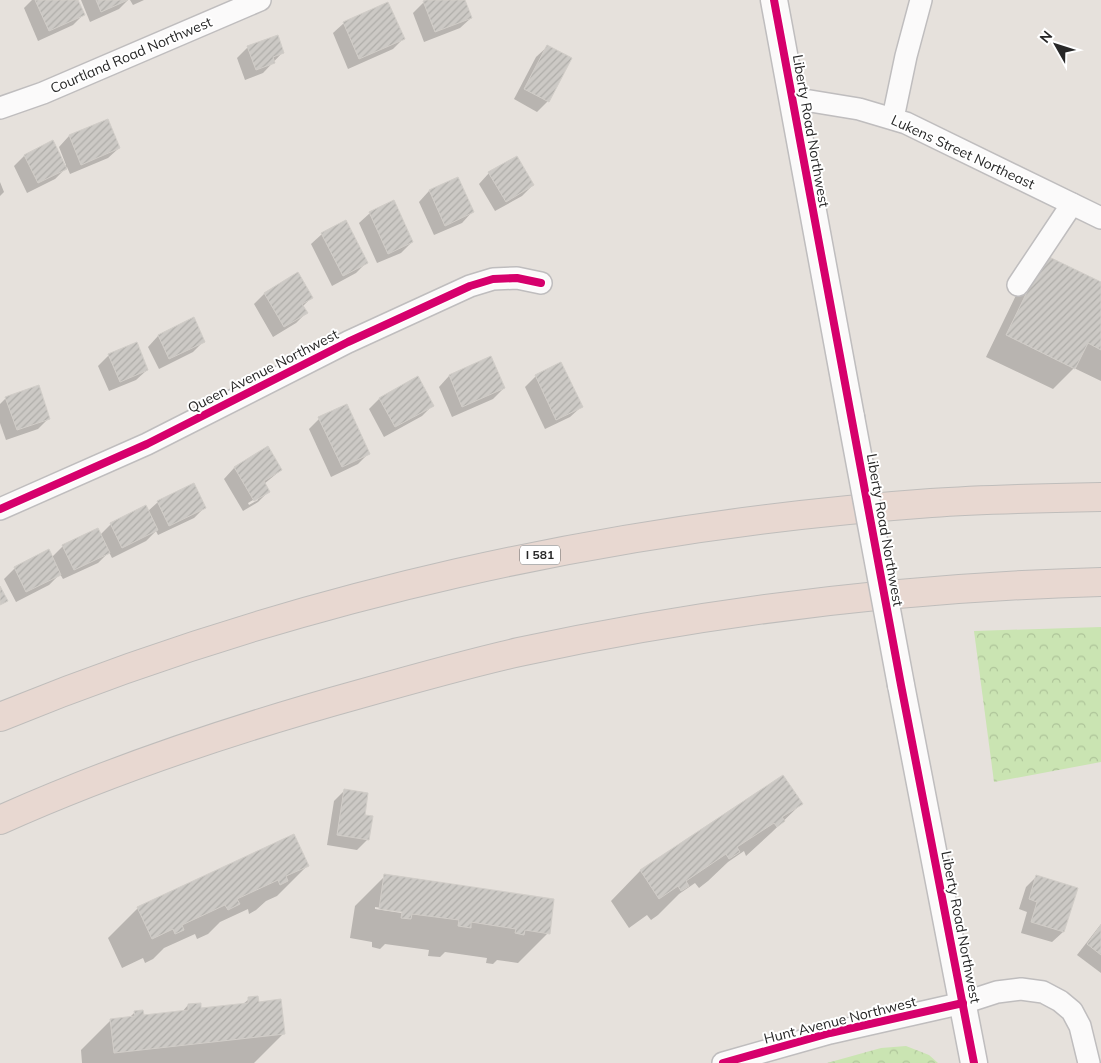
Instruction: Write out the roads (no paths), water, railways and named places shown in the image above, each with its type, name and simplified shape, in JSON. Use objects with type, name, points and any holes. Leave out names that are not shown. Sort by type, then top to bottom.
[{"type":"highway","name":"I 581","points":[[0,717],[149,660],[233,633],[391,588],[484,566],[656,534],[830,512],[931,503],[1101,497]]},
{"type":"highway","points":[[0,820],[96,780],[180,749],[305,709],[518,652],[695,620],[781,607],[955,588],[1101,582]]},
{"type":"street","name":"Courtland Road Northwest","points":[[0,108],[43,93],[260,0]]},
{"type":"street","name":"Liberty Road Northwest","points":[[774,0],[901,685],[974,1063]]},
{"type":"street","points":[[893,118],[906,56],[921,0]]},
{"type":"street","name":"Lukens Street Northeast","points":[[792,98],[858,109],[893,118],[1101,218]]},
{"type":"street","points":[[1018,285],[1072,204]]},
{"type":"street","name":"Queen Avenue Northwest","points":[[0,509],[147,444],[348,342],[470,286],[493,279],[517,278],[542,283]]},
{"type":"street","name":"Hunt Avenue Northwest","points":[[724,1063],[830,1033],[963,1003],[997,992],[1021,989],[1043,992],[1060,1001],[1072,1011],[1080,1026],[1089,1063]]}]
